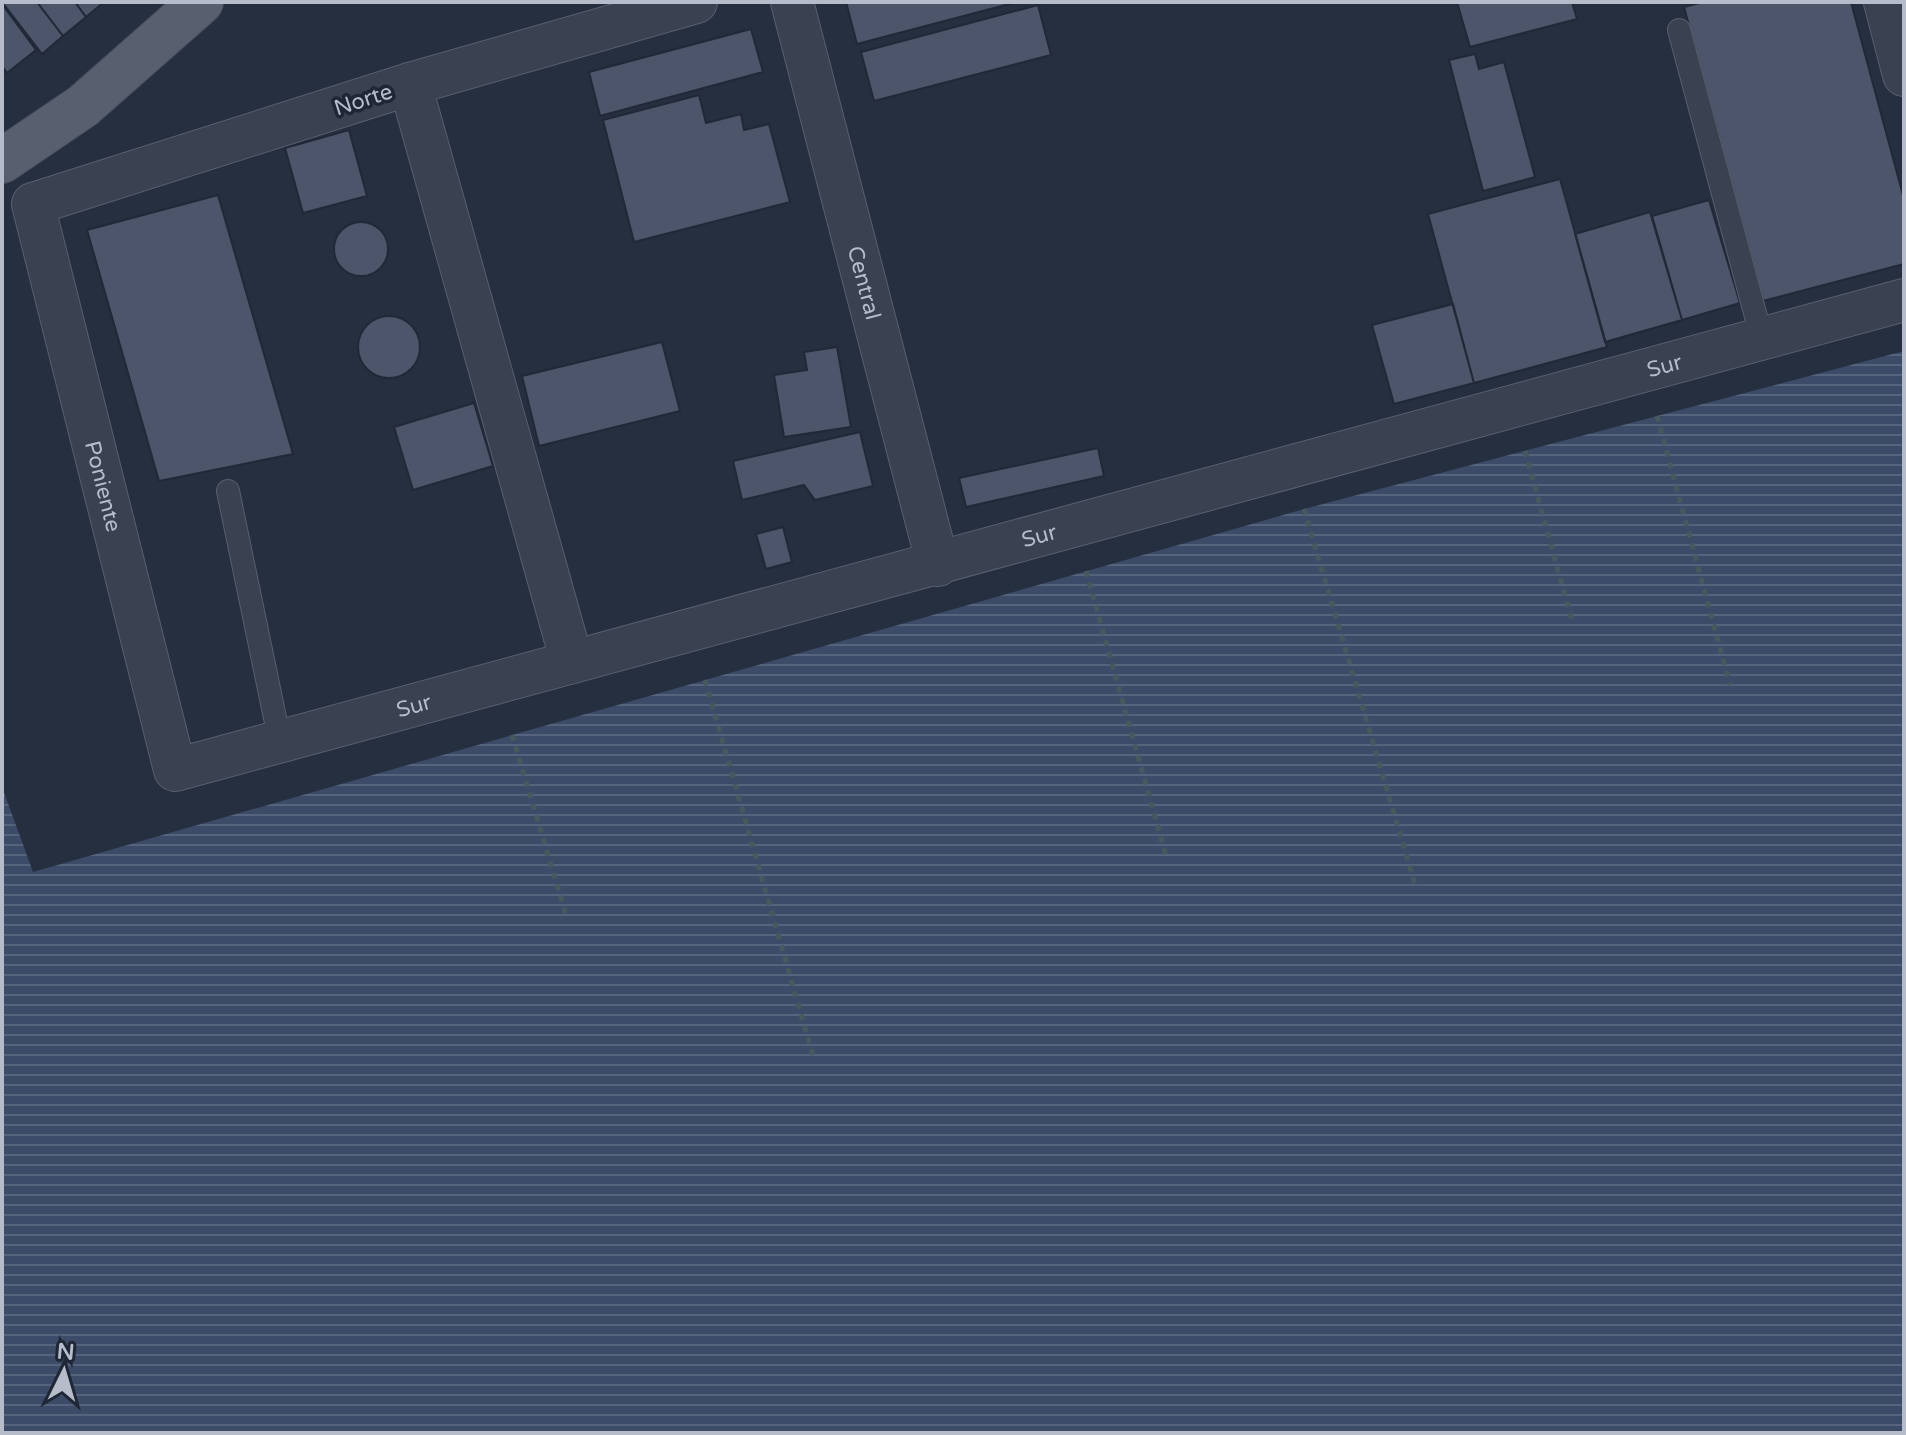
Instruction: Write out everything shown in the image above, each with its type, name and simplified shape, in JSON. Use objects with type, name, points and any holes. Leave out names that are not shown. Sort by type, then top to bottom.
[{"type":"main road","points":[[2,161],[83,106],[201,2]]},
{"type":"street","name":"Norte","points":[[33,204],[410,84],[696,2]]},
{"type":"street","name":"Central","points":[[792,2],[938,565]]},
{"type":"street","points":[[1885,2],[1904,75]]},
{"type":"street","points":[[410,84],[572,662]]},
{"type":"street","name":"Poniente","points":[[33,204],[175,770]]},
{"type":"street","name":"Sur","points":[[175,770],[1904,300]]},
{"type":"lane","points":[[1679,30],[1762,339]]},
{"type":"lane","points":[[228,491],[280,742]]},
{"type":"path","points":[[1657,416],[1730,685]]},
{"type":"path","points":[[1525,451],[1572,621]]},
{"type":"path","points":[[1304,509],[1416,888]]},
{"type":"path","points":[[1086,571],[1166,856]]},
{"type":"path","points":[[705,680],[813,1056]]},
{"type":"path","points":[[512,735],[566,915]]},
{"type":"water","points":[[1904,351],[1904,1433],[2,1433],[2,787],[33,872],[1304,509]]},
{"type":"building","points":[[2,2],[37,2],[63,36],[42,54]]},
{"type":"building","points":[[37,2],[75,2],[86,17],[63,36]]},
{"type":"building","points":[[75,2],[104,2],[86,17]]},
{"type":"building","points":[[846,2],[1017,2],[857,44]]},
{"type":"building","points":[[1457,2],[1572,2],[1577,19],[1470,47]]},
{"type":"building","points":[[1703,2],[1851,2],[1904,199],[1904,264],[1763,301],[1684,7]]},
{"type":"building","points":[[2,4],[36,50],[7,73],[2,66]]},
{"type":"building","points":[[1038,5],[1051,55],[874,101],[861,52]]},
{"type":"building","points":[[751,29],[763,72],[600,116],[589,72]]},
{"type":"building","points":[[1475,54],[1479,69],[1504,62],[1535,177],[1483,191],[1449,60]]},
{"type":"building","points":[[699,95],[706,123],[741,114],[744,130],[769,124],[790,202],[634,242],[603,120]]},
{"type":"building","points":[[349,130],[367,196],[303,213],[285,148]]},
{"type":"building","points":[[1560,179],[1607,347],[1474,383],[1428,214]]},
{"type":"building","points":[[218,195],[293,454],[159,481],[87,230]]},
{"type":"building","points":[[1709,200],[1740,303],[1682,320],[1652,216]]},
{"type":"building","points":[[1650,212],[1682,320],[1605,342],[1575,234]]},
{"type":"building","points":[[361,222],[380,230],[388,249],[380,268],[361,276],[342,268],[334,249],[342,230]]},
{"type":"building","points":[[1453,304],[1474,383],[1394,404],[1372,325]]},
{"type":"building","points":[[389,316],[401,318],[411,325],[418,335],[418,359],[411,369],[401,376],[389,378],[377,376],[367,369],[360,359],[358,347],[360,335],[367,325],[377,318]]},
{"type":"building","points":[[662,342],[680,411],[539,446],[522,376]]},
{"type":"building","points":[[837,347],[851,427],[784,437],[774,375],[807,370],[804,352]]},
{"type":"building","points":[[474,403],[493,466],[413,490],[394,427]]},
{"type":"building","points":[[860,432],[873,486],[815,500],[804,485],[742,500],[733,461]]},
{"type":"building","points":[[1098,448],[1104,476],[966,507],[959,478]]},
{"type":"building","points":[[783,527],[792,562],[766,569],[756,534]]}]
